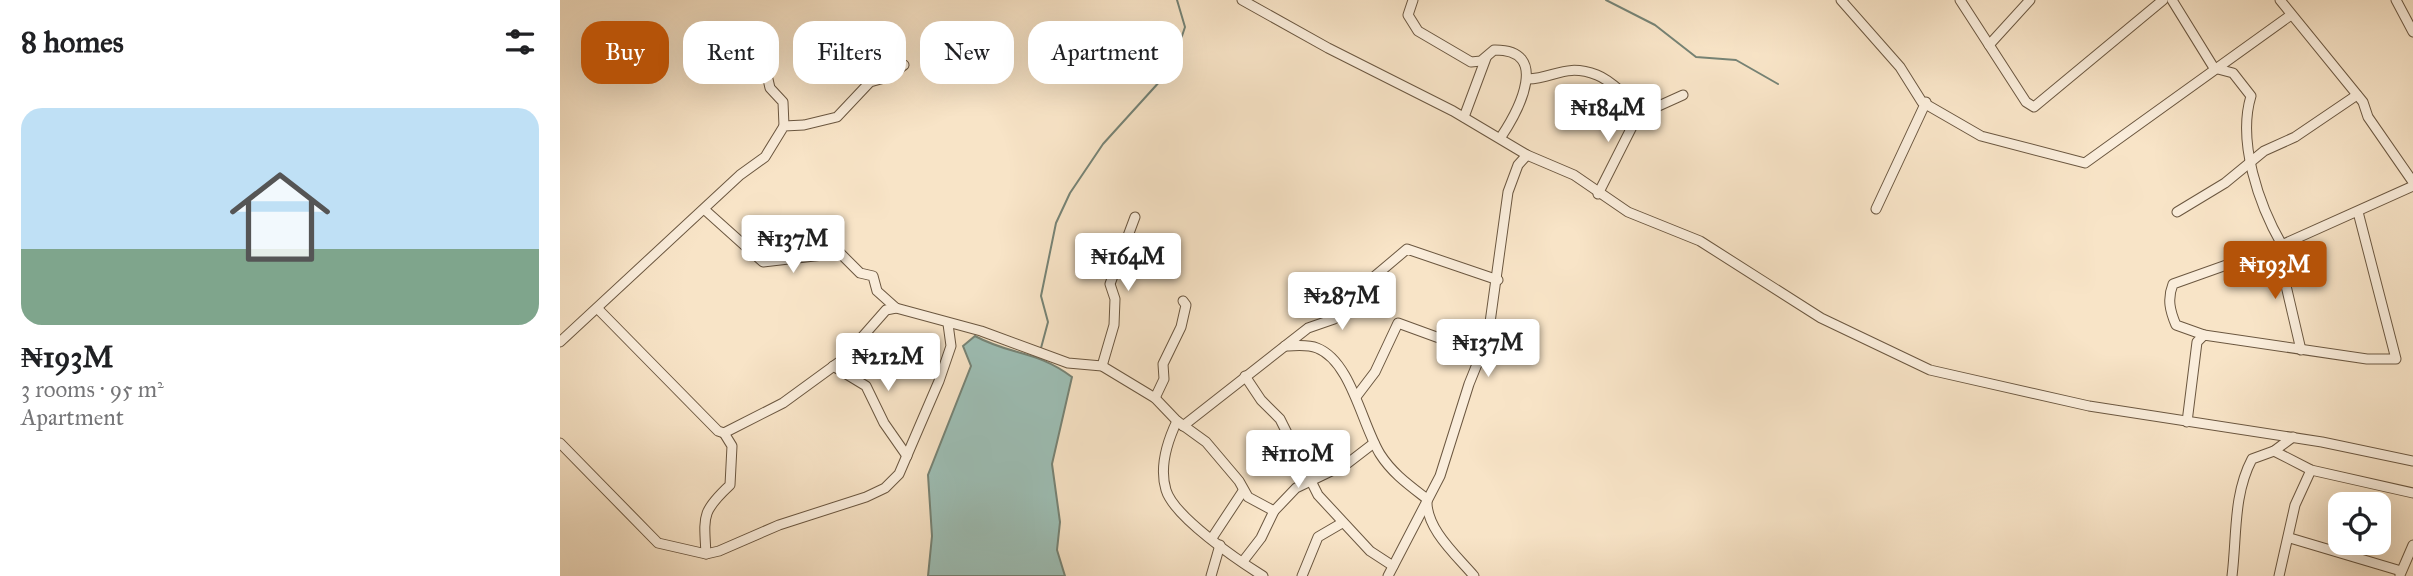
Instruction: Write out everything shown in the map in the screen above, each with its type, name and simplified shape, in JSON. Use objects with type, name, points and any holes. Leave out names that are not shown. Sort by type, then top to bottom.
[{"type":"street","points":[[1242,0],[1501,137],[1527,155],[1574,175],[1598,194],[1628,212],[1700,241],[1821,318],[1930,370],[2089,406],[2292,437],[2413,461]]},
{"type":"street","points":[[1413,0],[1408,15],[1418,31],[1471,62],[1486,58]]},
{"type":"street","points":[[1841,0],[1900,67],[1922,102],[1981,136],[2085,163],[2098,157],[2214,68],[2291,15]]},
{"type":"street","points":[[1960,0],[2026,102],[2034,107],[2163,0]]},
{"type":"street","points":[[1989,45],[2030,0]]},
{"type":"street","points":[[2172,0],[2214,68],[2233,73],[2251,96],[2246,111],[2257,192],[2279,246],[2301,350]]},
{"type":"street","points":[[2280,0],[2357,95],[2368,117],[2413,184],[2358,212],[2279,246],[2173,284],[2169,292],[2170,312],[2176,325],[2204,335],[2301,350],[2367,359],[2396,359],[2358,212]]},
{"type":"street","points":[[2396,0],[2413,32]]},
{"type":"street","points":[[1464,117],[1486,58],[1494,50],[1513,52],[1527,65],[1528,79],[1501,137]]},
{"type":"street","points":[[1528,79],[1567,70],[1596,75],[1642,107],[1658,108],[1683,95]]},
{"type":"street","points":[[560,342],[740,175],[765,157],[784,126],[783,102],[769,84]]},
{"type":"street","points":[[784,126],[804,125],[837,117],[868,84]]},
{"type":"street","points":[[2178,212],[2225,183],[2251,161],[2357,95]]},
{"type":"street","points":[[1876,209],[1926,102]]},
{"type":"street","points":[[1598,194],[1642,107]]},
{"type":"street","points":[[1388,576],[1448,454],[1469,384],[1483,354],[1497,280],[1508,192],[1518,165],[1527,155]]},
{"type":"street","points":[[705,210],[763,261],[840,253],[860,273],[873,276],[877,291],[896,308],[981,331],[1083,366],[1102,366],[1155,398],[1180,424],[1206,442],[1239,481],[1243,491],[1273,510]]},
{"type":"street","points":[[1102,366],[1114,325],[1115,299],[1110,284],[1136,217]]},
{"type":"street","points":[[1258,574],[1244,560],[1186,518],[1166,492],[1163,464],[1180,424],[1226,394],[1245,376],[1308,328],[1334,319],[1363,295],[1375,276],[1407,249],[1497,280]]},
{"type":"street","points":[[1155,398],[1164,379],[1163,364],[1181,327],[1185,305],[1183,301]]},
{"type":"street","points":[[724,433],[783,402],[833,366],[886,310],[896,308]]},
{"type":"street","points":[[598,309],[718,431],[724,433],[732,446],[730,485],[708,505],[705,523],[706,554]]},
{"type":"street","points":[[1356,397],[1375,372],[1398,323],[1483,354]]},
{"type":"street","points":[[560,443],[658,543],[706,554],[779,525],[866,497],[892,481],[907,456],[951,346],[948,324]]},
{"type":"street","points":[[2187,422],[2196,346],[2204,335]]},
{"type":"street","points":[[1284,346],[1307,345],[1331,356],[1356,397],[1374,443],[1399,478],[1427,499]]},
{"type":"street","points":[[833,366],[866,386],[884,423],[907,456]]},
{"type":"street","points":[[1245,376],[1261,400],[1280,419],[1308,479],[1342,523],[1381,561],[1392,566]]},
{"type":"street","points":[[2232,576],[2236,514],[2243,476],[2252,459],[2274,451],[2292,437]]},
{"type":"street","points":[[1244,560],[1261,538],[1273,510],[1308,479],[1321,477],[1348,463],[1374,443]]},
{"type":"street","points":[[2274,451],[2311,470],[2413,493]]},
{"type":"street","points":[[2279,576],[2290,538],[2295,505],[2311,470]]},
{"type":"street","points":[[1212,538],[1243,491]]},
{"type":"street","points":[[1427,499],[1426,512],[1436,530],[1474,576]]},
{"type":"street","points":[[1302,576],[1318,537],[1342,523]]},
{"type":"street","points":[[2290,538],[2400,573],[2413,545]]},
{"type":"street","points":[[1211,576],[1220,545]]},
{"type":"water","points":[[975,336],[1047,362],[1072,377],[1052,464],[1060,522],[1057,550],[1065,576],[928,576],[932,536],[928,475],[971,366],[963,346]]},
{"type":"waterway","points":[[1041,348],[1048,322],[1041,296],[1056,223],[1070,193],[1103,144],[1171,69],[1185,27],[1177,0]]},
{"type":"waterway","points":[[1606,0],[1655,25],[1696,57],[1736,60],[1778,84]]}]
